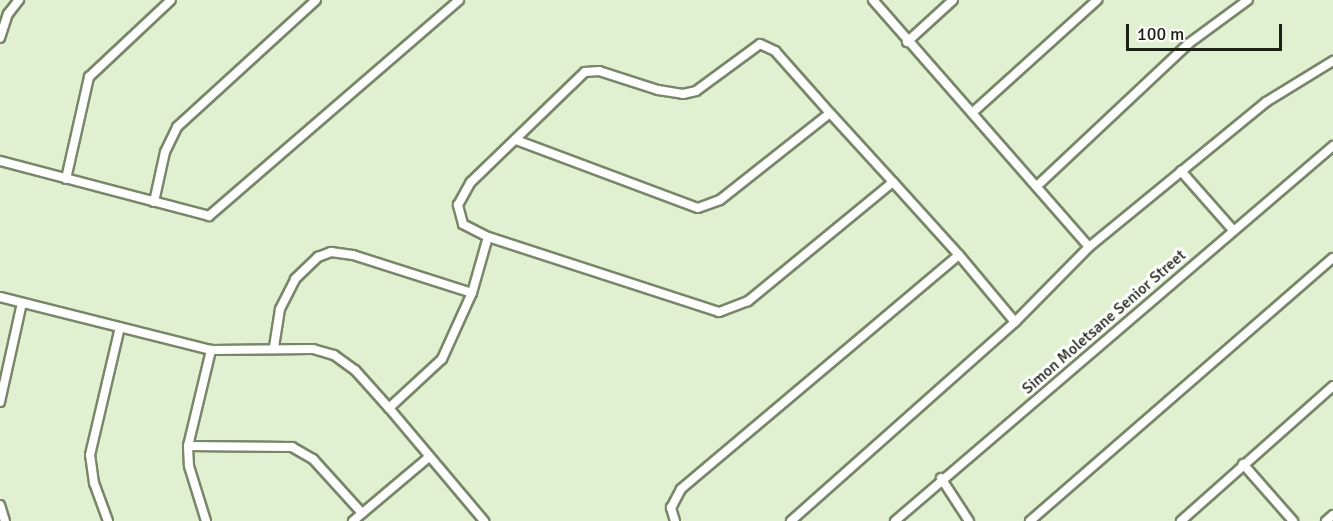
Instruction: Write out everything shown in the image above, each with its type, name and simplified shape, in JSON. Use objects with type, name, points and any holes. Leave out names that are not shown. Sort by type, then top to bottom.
[{"type":"street","points":[[0,38],[8,14],[19,0]]},
{"type":"street","points":[[66,179],[89,77],[171,0]]},
{"type":"street","points":[[154,202],[165,152],[177,127],[316,0]]},
{"type":"street","points":[[0,161],[202,216],[218,212],[459,0]]},
{"type":"street","points":[[873,0],[907,42],[1038,185],[1089,247]]},
{"type":"street","points":[[907,42],[953,0]]},
{"type":"street","points":[[972,112],[1097,0]]},
{"type":"street","points":[[1038,185],[1188,44],[1248,0]]},
{"type":"street","points":[[893,182],[748,301],[729,311],[706,311],[488,237],[463,224],[458,205],[471,182],[585,72],[599,71],[658,90],[683,94],[696,90],[760,44],[775,51],[959,255],[1015,322]]},
{"type":"street","points":[[791,521],[1015,322],[1089,247],[1266,102],[1333,61]]},
{"type":"street","points":[[516,140],[698,208],[720,200],[830,113]]},
{"type":"street","name":"Simon Moletsane Senior Street","points":[[895,521],[941,478],[1333,146]]},
{"type":"street","points":[[1181,171],[1233,230]]},
{"type":"street","points":[[390,408],[434,369],[472,292],[488,237]]},
{"type":"street","points":[[274,347],[280,309],[295,279],[318,257],[331,252],[353,255],[472,292]]},
{"type":"street","points":[[675,521],[671,508],[681,489],[959,255]]},
{"type":"street","points":[[1030,521],[1333,258]]},
{"type":"street","points":[[0,297],[212,350],[274,347],[313,349],[334,355],[356,370],[484,521]]},
{"type":"street","points":[[0,402],[22,303]]},
{"type":"street","points":[[108,521],[94,483],[90,455],[120,327]]},
{"type":"street","points":[[206,521],[189,466],[188,446],[212,350]]},
{"type":"street","points":[[1181,521],[1333,386]]},
{"type":"street","points":[[188,446],[292,447],[313,459],[362,513]]},
{"type":"street","points":[[353,521],[429,457]]},
{"type":"street","points":[[1243,464],[1293,521]]},
{"type":"street","points":[[941,478],[969,521]]},
{"type":"street","points":[[0,505],[5,521]]},
{"type":"street","points":[[1326,521],[1333,515]]}]
